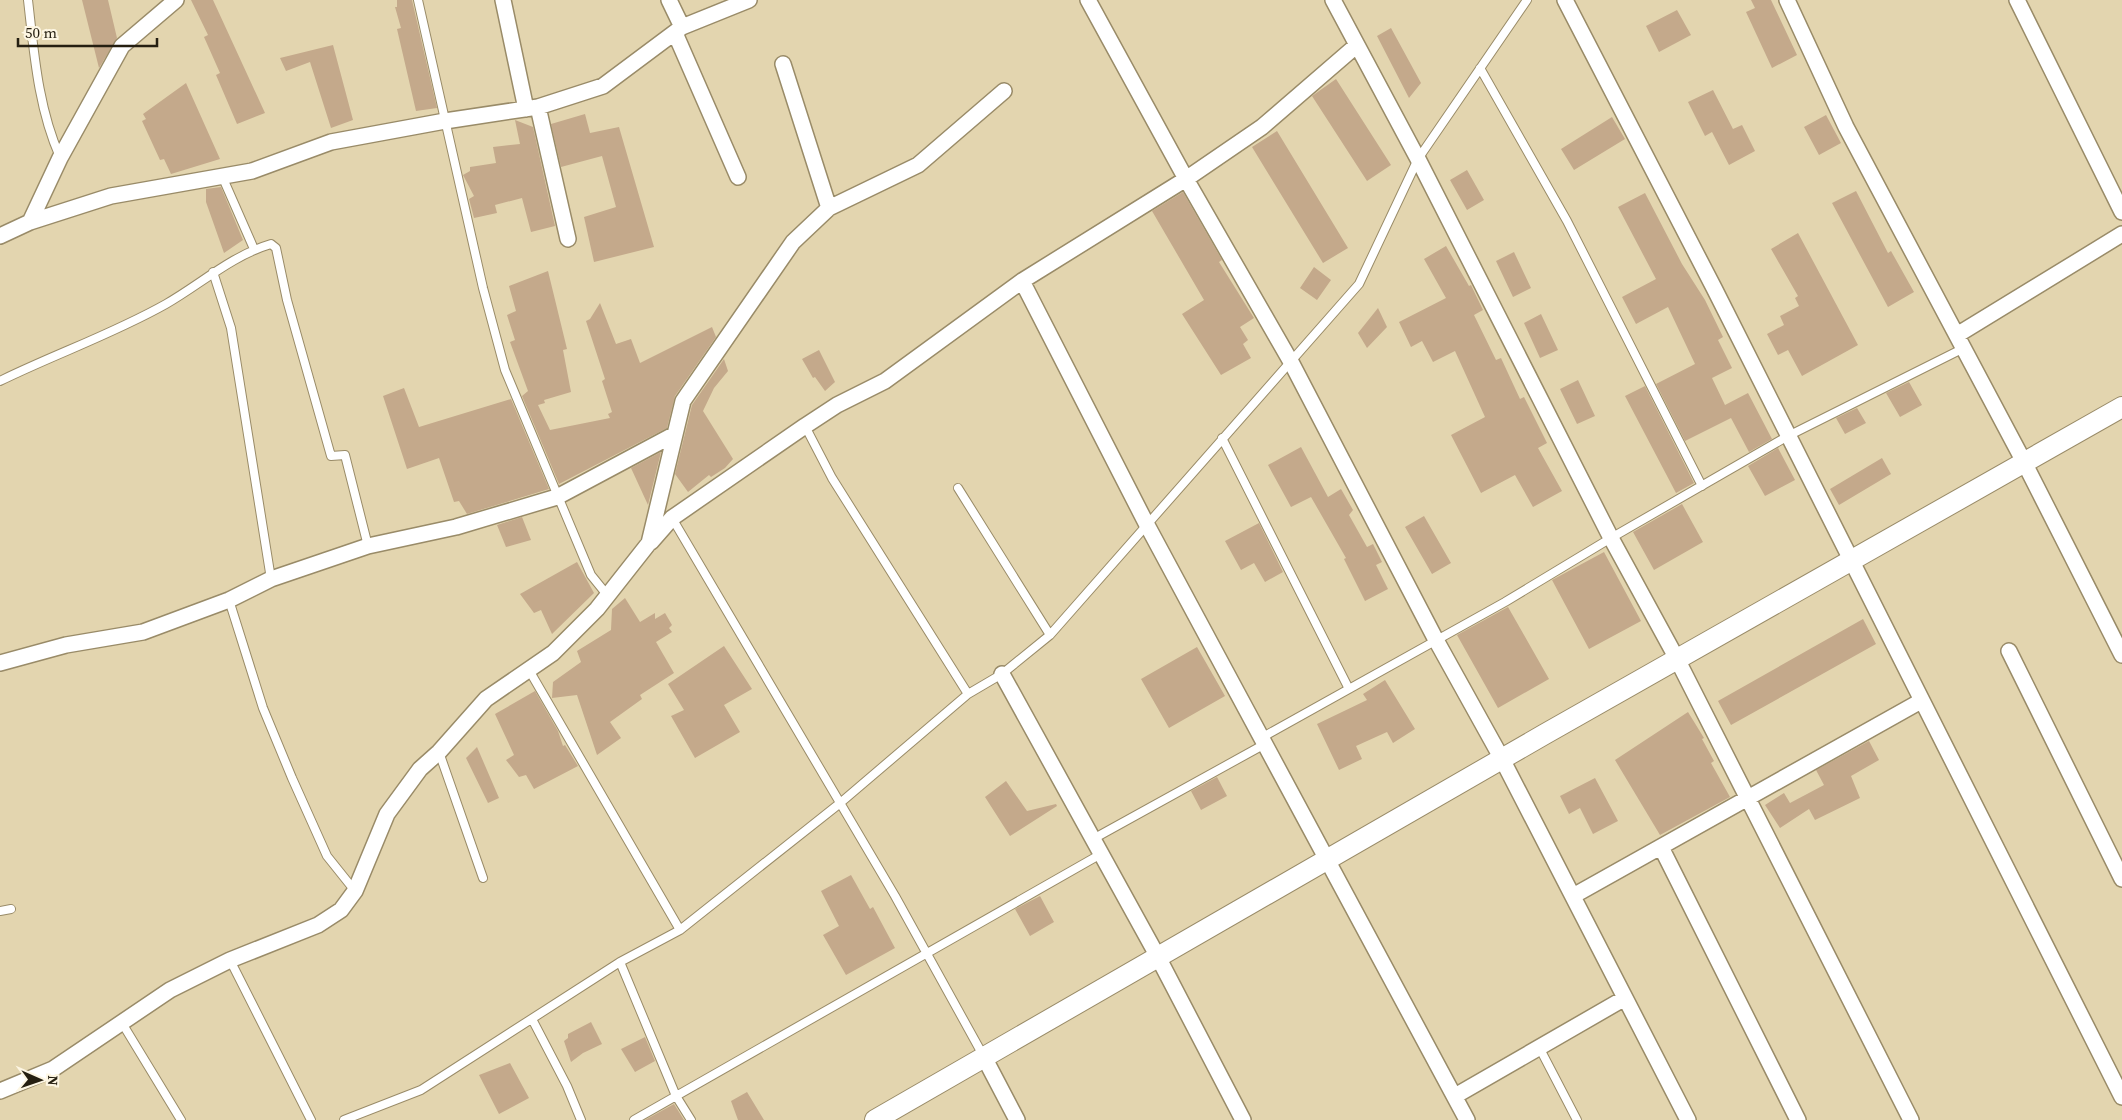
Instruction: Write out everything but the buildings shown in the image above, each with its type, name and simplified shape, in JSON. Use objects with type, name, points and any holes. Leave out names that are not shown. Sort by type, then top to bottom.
[{"type":"main road","points":[[875,1120],[1502,759],[2122,407]]},
{"type":"street","points":[[30,222],[60,158],[122,46],[176,0]]},
{"type":"street","points":[[503,0],[568,239]]},
{"type":"street","points":[[669,0],[678,30],[738,177]]},
{"type":"street","points":[[1,233],[111,196],[252,171],[331,142],[445,121],[532,108],[603,86],[678,30],[749,0]]},
{"type":"street","points":[[1088,0],[1186,179],[1291,362],[1436,640],[1502,759],[1688,1120]]},
{"type":"street","points":[[1333,0],[1418,159],[1611,538],[1677,659],[1911,1120]]},
{"type":"street","points":[[1565,0],[1714,288],[1850,561],[2122,1097]]},
{"type":"street","points":[[1787,0],[1846,127],[2024,462],[2122,655]]},
{"type":"street","points":[[2017,0],[2122,212]]},
{"type":"street","points":[[0,1091],[53,1069],[170,990],[230,960],[318,925],[341,910],[355,891],[387,814],[420,769],[439,752],[486,699],[554,653],[608,596],[649,543],[672,518],[837,405],[885,381],[1022,280],[1186,179],[1262,127],[1356,45]]},
{"type":"street","points":[[783,64],[829,208]]},
{"type":"street","points":[[649,543],[683,401],[793,242],[829,208],[918,165],[1004,91]]},
{"type":"street","points":[[1960,342],[2122,234]]},
{"type":"street","points":[[1022,280],[1147,525],[1468,1120]]},
{"type":"street","points":[[0,662],[66,645],[143,632],[228,600],[271,579],[368,546],[456,527],[557,497],[675,434]]},
{"type":"street","points":[[2009,651],[2122,879]]},
{"type":"street","points":[[1002,674],[1158,957],[1243,1120]]},
{"type":"street","points":[[1573,896],[1921,701]]},
{"type":"street","points":[[1661,847],[1798,1120]]},
{"type":"street","points":[[1455,1096],[1625,998]]},
{"type":"street","points":[[984,1057],[1016,1120]]},
{"type":"lane","points":[[28,0],[36,72],[51,137],[60,158]]},
{"type":"lane","points":[[418,0],[505,370],[591,575],[608,596]]},
{"type":"lane","points":[[344,1120],[422,1090],[620,962],[680,930],[839,804],[968,694],[1002,674],[1050,634],[1359,284],[1418,159],[1528,0]]},
{"type":"lane","points":[[1480,68],[1567,220],[1702,486]]},
{"type":"lane","points":[[222,176],[254,249]]},
{"type":"lane","points":[[0,381],[143,316],[166,304],[213,272],[254,249],[271,244],[276,248],[330,456],[345,454],[368,546]]},
{"type":"lane","points":[[213,272],[231,328],[271,579]]},
{"type":"lane","points":[[1093,839],[1263,741],[1348,689],[1505,602],[1611,538],[1788,436],[1960,342]]},
{"type":"lane","points":[[805,426],[832,478],[968,694]]},
{"type":"lane","points":[[1222,438],[1348,689]]},
{"type":"lane","points":[[958,488],[1050,634]]},
{"type":"lane","points":[[672,518],[926,953],[984,1057]]},
{"type":"lane","points":[[228,600],[263,708],[292,778],[327,856],[355,891]]},
{"type":"lane","points":[[529,670],[680,930]]},
{"type":"lane","points":[[439,752],[483,878]]},
{"type":"lane","points":[[634,1120],[1101,854]]},
{"type":"lane","points":[[0,911],[11,909]]},
{"type":"lane","points":[[230,960],[311,1120]]},
{"type":"lane","points":[[620,962],[676,1096],[691,1120]]},
{"type":"lane","points":[[532,1019],[567,1086],[581,1120]]},
{"type":"lane","points":[[122,1023],[181,1120]]},
{"type":"lane","points":[[1539,1048],[1577,1120]]}]
